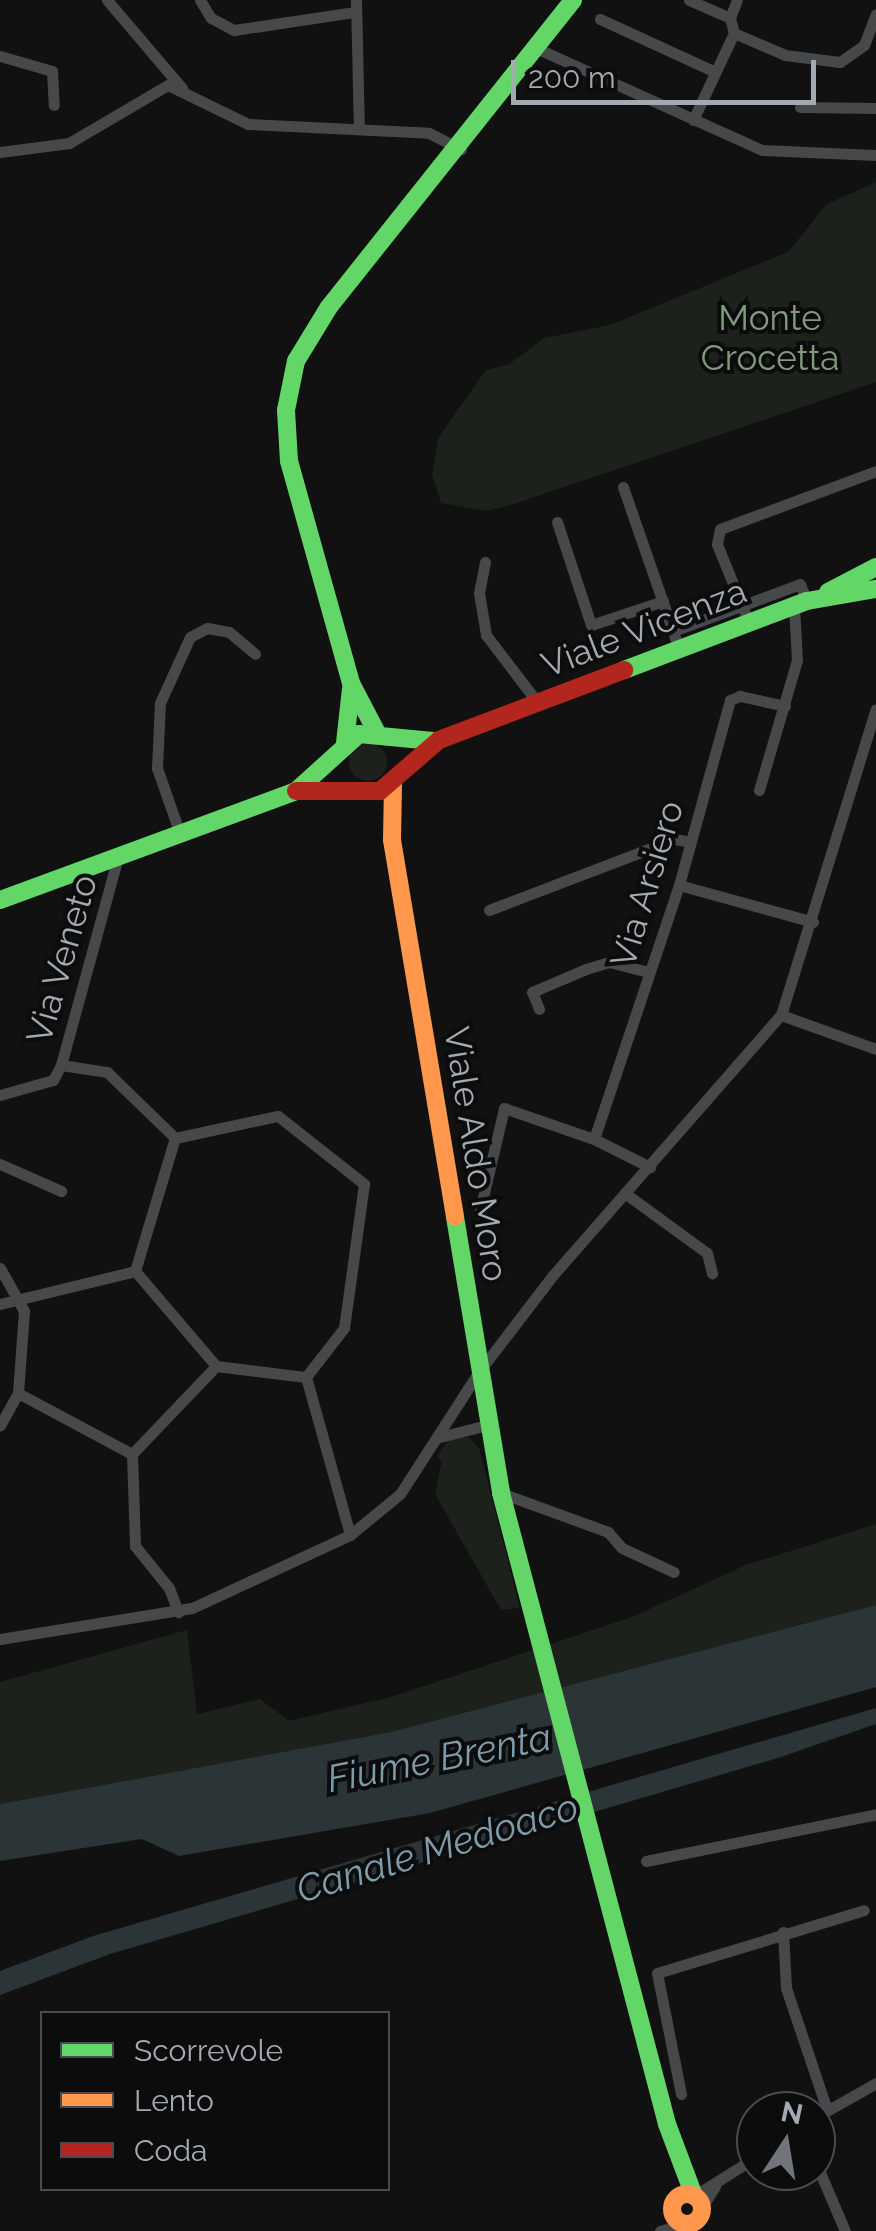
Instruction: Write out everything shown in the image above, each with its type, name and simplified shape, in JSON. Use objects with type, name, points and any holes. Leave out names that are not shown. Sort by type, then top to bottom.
[{"type":"main road","points":[[395,778],[399,755],[351,683],[289,460],[290,386],[317,322],[461,149],[573,0]]},
{"type":"main road","points":[[808,601],[876,566]]},
{"type":"main road","name":"Viale Vicenza","points":[[0,900],[296,791],[358,791],[395,778],[438,740],[679,650],[746,614],[876,589]]},
{"type":"main road","points":[[351,683],[340,774],[390,824]]},
{"type":"main road","name":"Viale Vicenza","points":[[296,791],[342,750],[383,736],[438,740]]},
{"type":"main road","name":"Viale Aldo Moro","points":[[395,778],[390,824],[500,1493],[668,2124]]},
{"type":"main road","points":[[668,2124],[681,2168],[683,2219]]},
{"type":"main road","points":[[668,2124],[683,2219]]},
{"type":"street","points":[[107,0],[182,88],[248,124],[430,132],[461,149]]},
{"type":"street","points":[[200,0],[212,18],[234,30],[355,6],[358,129]]},
{"type":"street","points":[[689,0],[730,18]]},
{"type":"street","points":[[693,120],[734,32],[730,18],[738,0]]},
{"type":"street","points":[[734,32],[785,55],[840,62],[864,46],[876,14]]},
{"type":"street","points":[[600,19],[715,72]]},
{"type":"street","points":[[536,48],[762,150],[876,155]]},
{"type":"street","points":[[0,56],[52,72],[54,105]]},
{"type":"street","points":[[0,152],[69,143],[154,89],[182,88]]},
{"type":"street","points":[[800,107],[876,108]]},
{"type":"street","points":[[746,614],[718,544],[720,529],[876,471]]},
{"type":"street","points":[[622,487],[679,650]]},
{"type":"street","points":[[557,522],[591,625],[663,600]]},
{"type":"street","points":[[485,562],[479,593],[486,636],[538,703]]},
{"type":"street","points":[[759,790],[785,706],[808,601]]},
{"type":"street","name":"Viale Vicenza","points":[[674,631],[746,614]]},
{"type":"street","points":[[180,834],[156,768],[160,703],[190,637],[207,628],[230,632],[255,654]]},
{"type":"street","name":"Via Arsiero","points":[[594,1138],[679,885],[730,700],[740,696],[785,706]]},
{"type":"street","points":[[0,1639],[178,1612],[350,1535],[400,1494],[478,1373],[781,1015],[876,709]]},
{"type":"street","points":[[489,910],[676,839],[691,842]]},
{"type":"street","name":"Via Veneto","points":[[0,1095],[52,1080],[61,1065],[118,856]]},
{"type":"street","points":[[679,885],[813,922]]},
{"type":"street","points":[[539,1009],[532,992],[586,969],[608,962],[648,972]]},
{"type":"street","points":[[781,1015],[876,1050]]},
{"type":"street","points":[[61,1065],[107,1072],[175,1138]]},
{"type":"street","points":[[478,1214],[504,1108],[594,1138],[650,1167]]},
{"type":"street","points":[[175,1138],[268,1113],[364,1184],[344,1328],[306,1377]]},
{"type":"street","points":[[134,1271],[175,1138]]},
{"type":"street","points":[[0,1164],[61,1191]]},
{"type":"street","points":[[626,1194],[707,1253],[712,1273]]},
{"type":"street","points":[[0,1268],[21,1298],[18,1392],[0,1425]]},
{"type":"street","points":[[0,1304],[134,1271]]},
{"type":"street","points":[[134,1271],[216,1366],[306,1377]]},
{"type":"street","points":[[472,1340],[511,1333]]},
{"type":"street","points":[[178,1612],[168,1588],[135,1546],[132,1454],[216,1366]]},
{"type":"street","points":[[306,1377],[350,1535]]},
{"type":"street","points":[[18,1392],[132,1454]]},
{"type":"street","points":[[436,1439],[487,1424]]},
{"type":"street","points":[[500,1493],[608,1532],[622,1548],[674,1572]]},
{"type":"street","points":[[646,1861],[876,1814]]},
{"type":"street","points":[[681,2094],[657,1973],[864,1910]]},
{"type":"street","points":[[783,1932],[786,1988],[815,2091]]},
{"type":"street","points":[[836,2106],[876,2083]]},
{"type":"street","points":[[681,2168],[717,2183]]},
{"type":"street","points":[[683,2219],[717,2183],[736,2171]]},
{"type":"street","points":[[828,2191],[845,2231]]},
{"type":"green space","name":"Monte Crocetta","points":[[876,182],[876,382],[511,505],[486,511],[441,503],[432,474],[438,438],[486,370],[508,365],[544,338],[610,325],[788,252],[827,204]]},
{"type":"green space","points":[[368,743],[381,749],[387,762],[381,775],[368,781],[355,775],[349,762],[355,749]]},
{"type":"green space","points":[[468,1437],[479,1448],[520,1608],[501,1610],[435,1494],[442,1461],[437,1456],[449,1440]]},
{"type":"green space","points":[[876,1524],[876,1605],[391,1732],[0,1804],[0,1682],[187,1630],[197,1714],[260,1699],[289,1721],[391,1697],[632,1617],[746,1565]]},
{"type":"water","name":"Fiume Brenta","points":[[876,1605],[876,1687],[430,1813],[179,1856],[142,1839],[0,1861],[0,1804],[391,1732]]},
{"type":"water","name":"Canale Medoaco","points":[[876,1708],[876,1724],[778,1758],[110,1954],[0,1995],[0,1971],[93,1936]]},
{"type":"traffic: fast","points":[[377,733],[351,683],[289,461],[286,410],[296,361],[329,307],[573,0]]},
{"type":"traffic: fast","points":[[828,592],[876,567]]},
{"type":"traffic: fast","points":[[624,670],[807,601],[876,589]]},
{"type":"traffic: fast","points":[[345,743],[351,689]]},
{"type":"traffic: fast","points":[[0,900],[296,791],[359,734],[433,741]]},
{"type":"traffic: fast","points":[[455,1217],[501,1493],[667,2124],[694,2196]]},
{"type":"traffic: slow","points":[[393,783],[392,840],[455,1217]]},
{"type":"traffic: slow","points":[[687,2194],[698,2198],[702,2209],[698,2220],[687,2224],[676,2220],[672,2209],[676,2198],[687,2194]]},
{"type":"traffic: jam","points":[[296,791],[380,791],[439,740],[624,670]]}]
